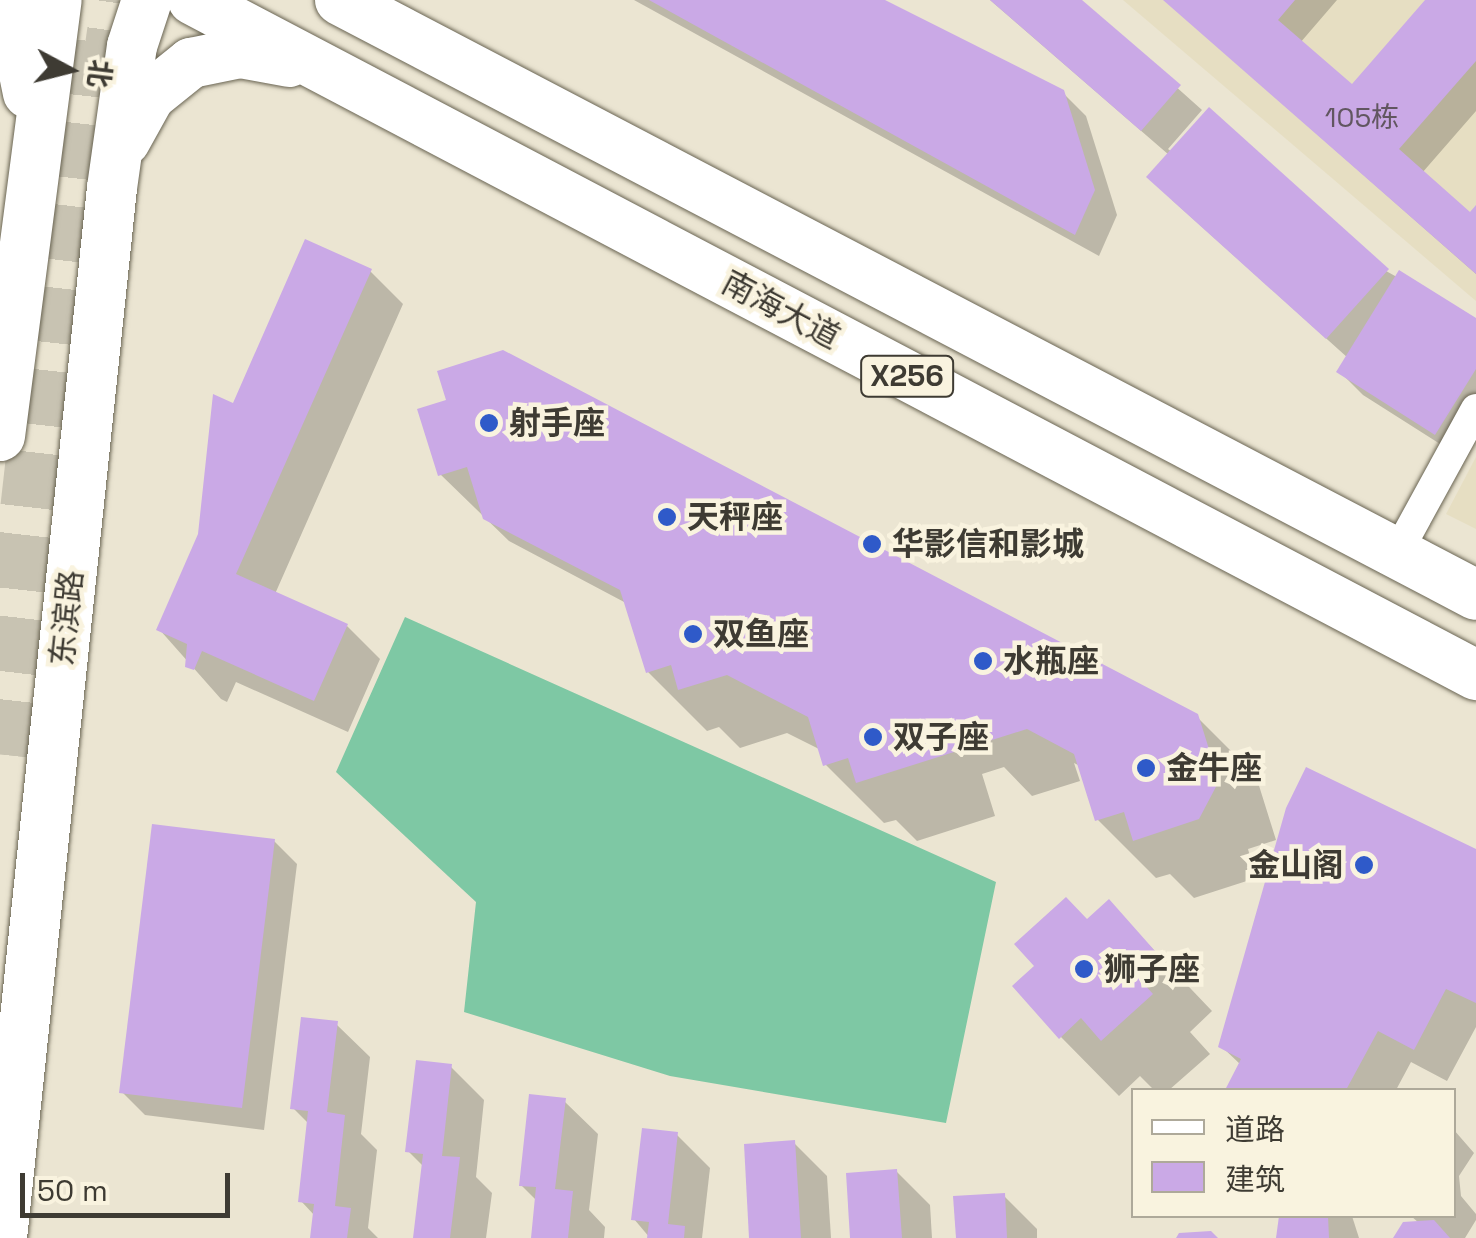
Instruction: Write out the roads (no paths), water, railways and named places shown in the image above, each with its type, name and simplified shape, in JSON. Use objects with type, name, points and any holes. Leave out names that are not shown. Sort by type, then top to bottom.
[{"type":"main road","points":[[9,0],[35,144]]},
{"type":"main road","points":[[0,436],[35,144],[57,0]]},
{"type":"main road","name":"东滨路","points":[[2,1238],[112,188],[132,46],[147,0]]},
{"type":"main road","name":"南海大道","points":[[192,0],[1476,675]]},
{"type":"main road","name":"X256","points":[[342,1],[1476,595]]},
{"type":"main road","points":[[112,188],[132,124],[150,96],[192,63],[240,53],[291,62],[337,78]]},
{"type":"street","points":[[1397,553],[1476,408]]},
{"type":"tunnel","points":[[107,85],[119,0]]},
{"type":"tunnel","points":[[0,754],[82,28]]},
{"type":"place","name":"射手座","points":[[489,423]]},
{"type":"place","name":"天秤座","points":[[667,517]]},
{"type":"place","name":"华影信和影城","points":[[872,544]]},
{"type":"place","name":"双鱼座","points":[[693,634]]},
{"type":"place","name":"水瓶座","points":[[983,661]]},
{"type":"place","name":"双子座","points":[[873,737]]},
{"type":"place","name":"金牛座","points":[[1146,768]]},
{"type":"place","name":"金山阁","points":[[1364,865]]},
{"type":"place","name":"狮子座","points":[[1084,969]]}]
